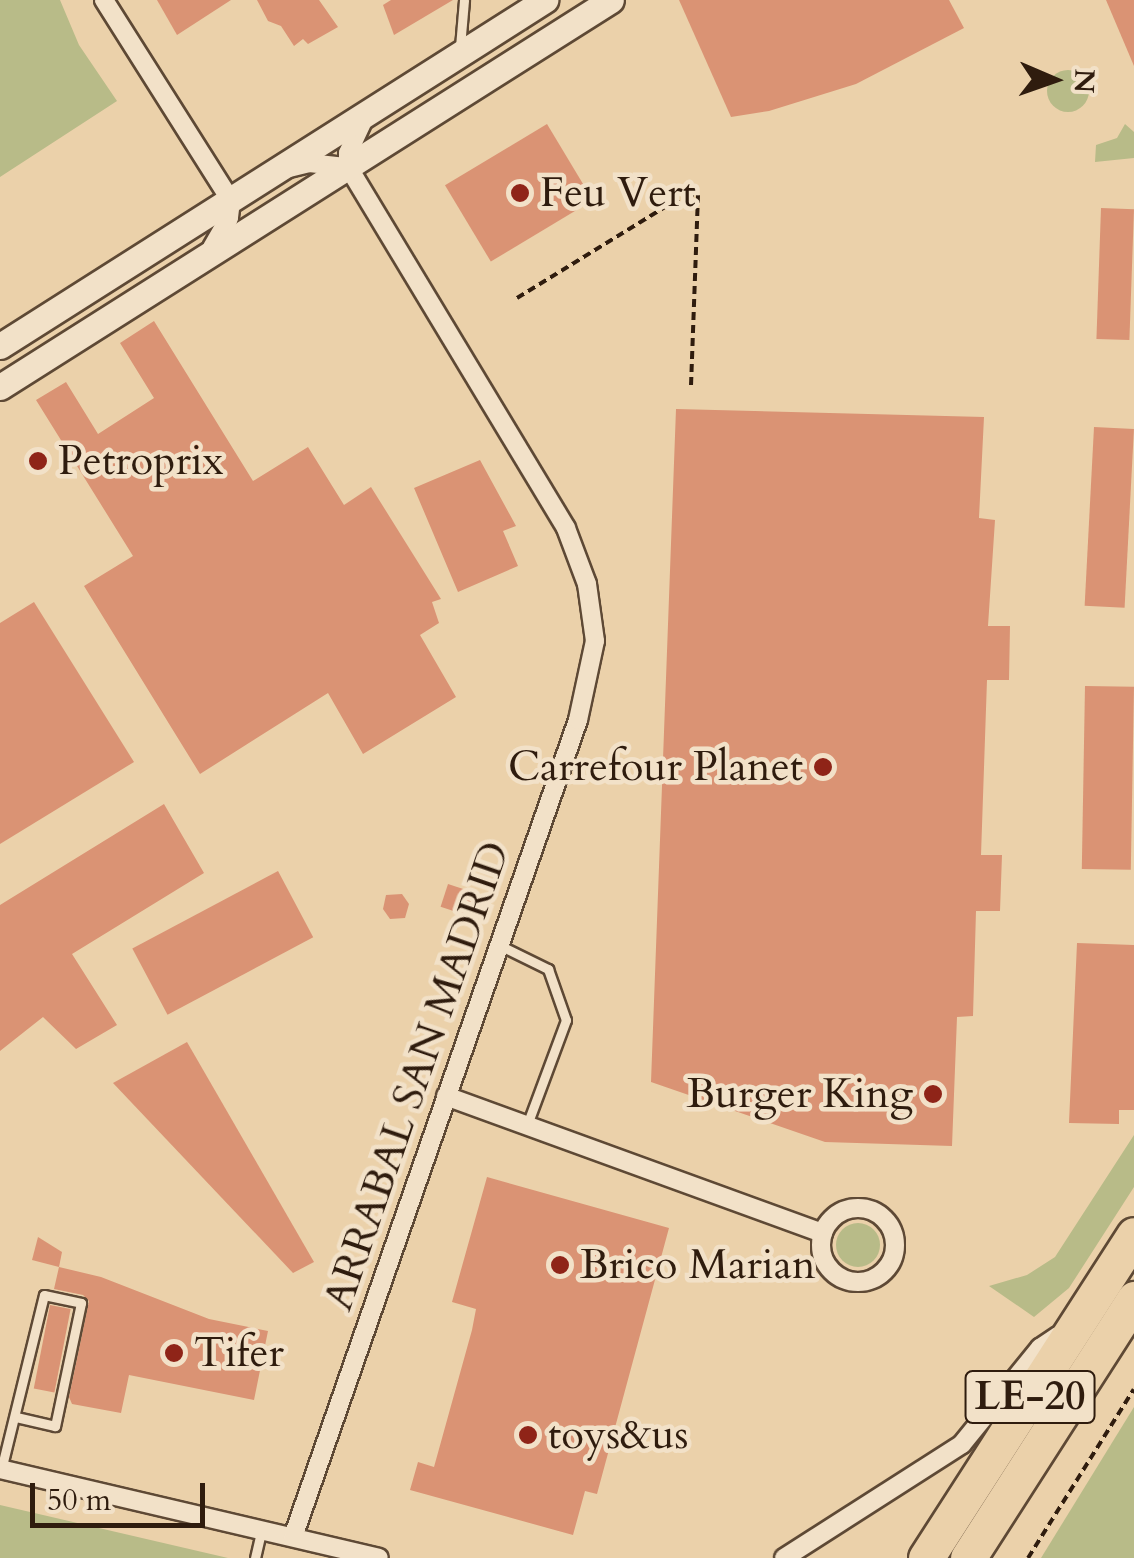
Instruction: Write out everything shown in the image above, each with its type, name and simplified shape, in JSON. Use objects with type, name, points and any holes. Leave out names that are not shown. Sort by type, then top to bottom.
[{"type":"highway","name":"LE-20","points":[[926,1558],[1134,1235]]},
{"type":"highway","name":"LE-20","points":[[968,1558],[1134,1299]]},
{"type":"main road","points":[[0,346],[545,0]]},
{"type":"main road","points":[[0,387],[611,0]]},
{"type":"street","points":[[104,0],[230,202],[220,236],[202,259]]},
{"type":"street","points":[[281,170],[309,163],[348,167],[348,154],[367,114]]},
{"type":"street","name":"ARRABAL SAN MADRID","points":[[294,1537],[578,720],[594,641],[587,584],[566,528],[348,167]]},
{"type":"street","points":[[446,1096],[823,1233]]},
{"type":"street","points":[[848,1209],[871,1210],[890,1225],[895,1248],[892,1259],[876,1278],[852,1282],[840,1278],[823,1258],[823,1233],[837,1214],[848,1209]]},
{"type":"street","points":[[784,1558],[962,1444],[1040,1348],[1079,1322]]},
{"type":"street","points":[[1,1469],[378,1558]]},
{"type":"lane","points":[[459,54],[464,0]]},
{"type":"lane","points":[[500,944],[548,969],[566,1020],[527,1125]]},
{"type":"lane","points":[[1,1469],[44,1295],[81,1303],[55,1426],[16,1417]]},
{"type":"lane","points":[[255,1558],[261,1530]]},
{"type":"path","points":[[517,298],[686,194],[698,195],[691,386]]},
{"type":"path","points":[[1028,1558],[1134,1390]]},
{"type":"green space","points":[[0,0],[60,0],[79,45],[117,101],[0,177]]},
{"type":"green space","points":[[1068,70],[1083,76],[1089,91],[1083,106],[1068,112],[1053,106],[1047,91],[1053,76]]},
{"type":"green space","points":[[1125,124],[1134,132],[1134,158],[1095,162],[1096,145],[1117,138]]},
{"type":"green space","points":[[1134,1135],[1134,1187],[1069,1288],[1034,1317],[989,1286],[1027,1275],[1055,1257]]},
{"type":"green space","points":[[858,1223],[874,1229],[880,1245],[874,1261],[858,1267],[842,1261],[836,1245],[842,1229]]},
{"type":"green space","points":[[1134,1407],[1134,1558],[1041,1558]]},
{"type":"green space","points":[[0,1505],[228,1558],[0,1558]]},
{"type":"building","points":[[157,0],[231,0],[177,35]]},
{"type":"building","points":[[257,0],[319,0],[338,27],[308,44],[303,39],[294,46],[281,26],[268,21]]},
{"type":"building","points":[[391,0],[453,0],[394,35],[383,5]]},
{"type":"building","points":[[679,0],[949,0],[964,28],[856,84],[769,111],[731,117]]},
{"type":"building","points":[[1106,0],[1134,0],[1134,66]]},
{"type":"building","name":"Feu Vert","points":[[547,124],[593,200],[491,262],[445,185]]},
{"type":"building","points":[[1101,208],[1134,209],[1129,340],[1096,339]]},
{"type":"building","points":[[154,321],[253,481],[308,447],[344,505],[371,487],[441,599],[432,602],[439,623],[420,635],[456,697],[363,754],[328,693],[200,774],[84,586],[133,556],[36,400],[66,382],[98,434],[154,398],[120,343]]},
{"type":"building","name":"Carrefour Planet","points":[[676,409],[984,417],[979,518],[995,520],[988,626],[1010,626],[1009,680],[987,680],[981,855],[1002,855],[1000,911],[976,911],[973,1016],[957,1017],[952,1146],[825,1142],[651,1082]]},
{"type":"building","points":[[1094,427],[1134,429],[1125,608],[1085,606]]},
{"type":"building","points":[[480,460],[516,526],[503,531],[518,566],[458,592],[414,488]]},
{"type":"building","points":[[34,602],[134,762],[0,844],[0,623]]},
{"type":"building","points":[[1085,686],[1134,687],[1131,870],[1082,869]]},
{"type":"building","points":[[164,804],[204,873],[72,954],[117,1025],[76,1049],[43,1017],[0,1051],[0,905]]},
{"type":"building","points":[[278,871],[313,937],[168,1015],[132,948]]},
{"type":"building","points":[[448,884],[475,893],[467,915],[441,907]]},
{"type":"building","points":[[402,894],[409,904],[405,918],[390,919],[383,909],[386,895]]},
{"type":"building","points":[[1077,943],[1134,945],[1134,1110],[1119,1110],[1119,1124],[1069,1123]]},
{"type":"building","points":[[187,1042],[314,1262],[293,1273],[113,1083]]},
{"type":"building","points":[[487,1177],[669,1228],[597,1494],[585,1491],[573,1535],[410,1490],[418,1462],[434,1467],[472,1330],[476,1309],[452,1302]]},
{"type":"building","points":[[38,1237],[62,1252],[59,1267],[32,1260]]},
{"type":"building","name":"Tifer","points":[[59,1267],[101,1277],[209,1319],[268,1331],[254,1400],[129,1375],[121,1413],[72,1404],[69,1397],[89,1301],[83,1295],[54,1289]]},
{"type":"building","points":[[50,1305],[71,1309],[54,1392],[34,1388]]},
{"type":"place","name":"Feu Vert","points":[[520,193]]},
{"type":"place","name":"Petroprix","points":[[38,461]]},
{"type":"place","name":"Carrefour Planet","points":[[823,767]]},
{"type":"place","name":"Burger King","points":[[933,1094]]},
{"type":"place","name":"Brico Marian","points":[[560,1265]]},
{"type":"place","name":"Tifer","points":[[174,1353]]},
{"type":"place","name":"toys&us","points":[[528,1435]]}]
